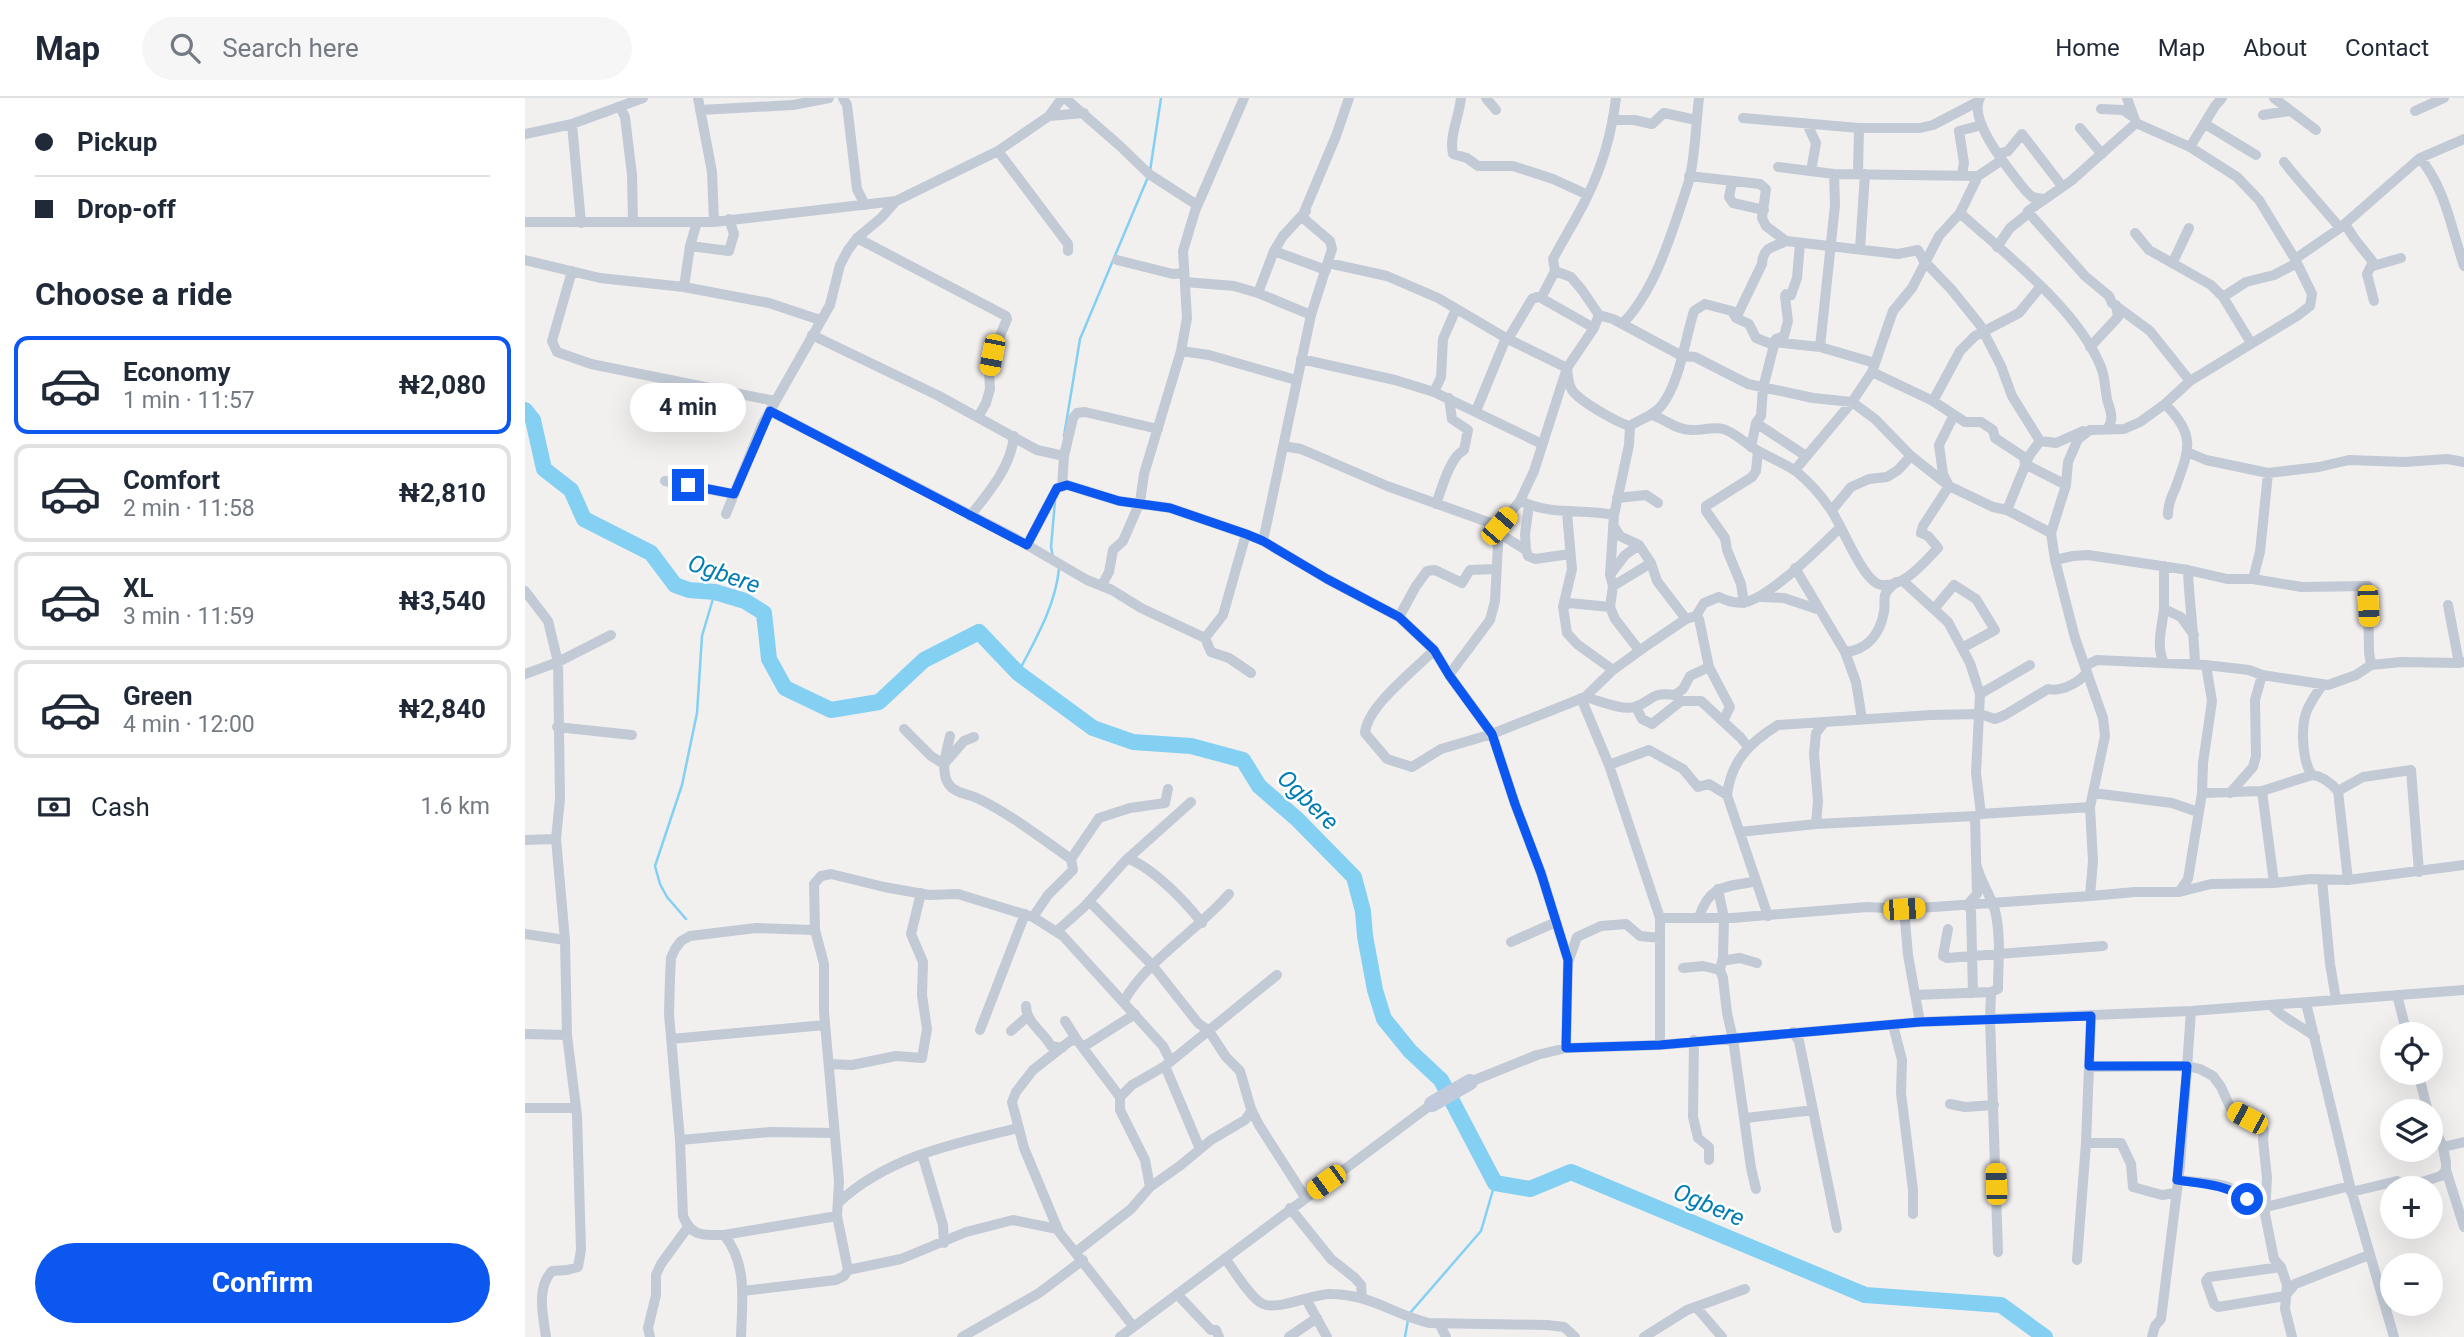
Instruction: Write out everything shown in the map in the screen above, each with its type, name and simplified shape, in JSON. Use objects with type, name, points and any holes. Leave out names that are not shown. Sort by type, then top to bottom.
[{"type":"street","points":[[525,134],[572,124],[643,98]]},
{"type":"street","points":[[698,98],[712,172],[714,222]]},
{"type":"street","points":[[700,110],[772,102],[793,105],[829,98]]},
{"type":"street","points":[[843,98],[847,105],[857,190],[848,208]]},
{"type":"street","points":[[525,222],[714,222],[897,201],[997,151],[1049,116],[1063,98],[1084,113],[1148,173],[1197,205]]},
{"type":"street","points":[[1263,541],[1311,315],[1332,249],[1330,241],[1303,217],[1349,98]]},
{"type":"street","points":[[1461,98],[1459,119],[1453,131],[1453,155],[1468,158],[1478,166],[1513,166],[1553,179],[1588,195]]},
{"type":"street","points":[[1486,98],[1496,110]]},
{"type":"street","points":[[1541,298],[1555,271],[1553,260],[1588,195],[1614,120],[1616,98]]},
{"type":"street","points":[[1622,324],[1632,314],[1656,272],[1689,176],[1699,98]]},
{"type":"street","points":[[2127,98],[2134,119]]},
{"type":"street","points":[[2190,147],[2215,106],[2223,98]]},
{"type":"street","points":[[2274,98],[2316,130]]},
{"type":"street","points":[[2416,111],[2444,98]]},
{"type":"street","points":[[1102,585],[1109,572],[1112,550],[1122,541],[1140,502],[1144,474],[1181,351],[1187,318],[1182,251],[1197,205],[1240,99]]},
{"type":"street","points":[[1978,100],[1977,114],[2000,157],[2032,197],[2043,199]]},
{"type":"street","points":[[1742,118],[1859,128],[1920,128],[1933,125],[1978,100]]},
{"type":"street","points":[[620,107],[625,117],[632,175],[632,222]]},
{"type":"street","points":[[1736,318],[1762,264],[1762,254],[1772,245],[1786,241],[1898,254],[1918,250],[1924,261],[1980,325],[2001,366],[2012,396],[2040,440],[2056,443],[2085,430],[2124,429],[2140,422],[2190,382],[2297,316],[2310,306],[2312,294],[2296,261],[2259,200],[2237,177],[2190,147],[2134,119],[2123,110],[2101,110]]},
{"type":"street","points":[[2263,115],[2288,111]]},
{"type":"street","points":[[1049,116],[1084,113]]},
{"type":"street","points":[[1614,120],[1652,124],[1664,113],[1696,120]]},
{"type":"street","points":[[1997,247],[2028,211],[2102,154],[2134,119]]},
{"type":"street","points":[[572,124],[581,223]]},
{"type":"street","points":[[1807,124],[1816,143],[1811,171]]},
{"type":"street","points":[[2205,124],[2256,155]]},
{"type":"street","points":[[1962,174],[1964,163],[1959,131],[1982,125]]},
{"type":"street","points":[[1859,128],[1860,249]]},
{"type":"street","points":[[2080,128],[2102,154]]},
{"type":"street","points":[[1795,470],[1852,402],[1874,367],[1893,311],[1912,288],[1939,236],[1960,213],[1978,176],[2008,151],[2022,134],[2062,186]]},
{"type":"street","points":[[2224,297],[2246,282],[2274,275],[2296,261],[2343,226],[2420,158],[2464,139]]},
{"type":"street","points":[[997,151],[1068,244],[1069,251]]},
{"type":"street","points":[[2420,158],[2447,203],[2459,235],[2464,266]]},
{"type":"street","points":[[2284,162],[2304,188],[2312,193],[2354,238],[2374,262],[2373,266]]},
{"type":"street","points":[[1777,167],[1835,174],[1978,176]]},
{"type":"street","points":[[1821,347],[1835,174]]},
{"type":"street","points":[[1689,176],[1760,184],[1766,189],[1762,218],[1766,226],[1786,241]]},
{"type":"street","points":[[1733,182],[1729,197],[1733,203],[1764,210]]},
{"type":"street","points":[[857,190],[881,218]]},
{"type":"street","points":[[726,514],[773,406],[830,305],[840,265],[857,238],[897,201]]},
{"type":"street","points":[[1258,293],[1274,251],[1283,236],[1306,211]]},
{"type":"street","points":[[1960,213],[2057,300],[2090,346],[2103,373],[2112,417],[2111,425],[2107,429]]},
{"type":"street","points":[[2029,213],[2085,276],[2116,305],[2150,331],[2190,382]]},
{"type":"street","points":[[690,246],[729,251],[734,234],[729,219]]},
{"type":"street","points":[[684,287],[690,246],[697,222]]},
{"type":"street","points":[[2173,262],[2189,228]]},
{"type":"street","points":[[2135,233],[2149,250],[2211,285],[2224,297],[2251,342]]},
{"type":"street","points":[[857,238],[1006,316],[992,355],[986,403],[978,417]]},
{"type":"street","points":[[1744,603],[1741,584],[1725,538],[1706,511],[1706,506],[1752,477],[1756,471],[1756,423],[1761,416],[1763,388],[1777,341],[1788,321],[1786,294],[1791,295],[1795,284],[1800,243]]},
{"type":"street","points":[[1812,245],[1822,250],[1829,260]]},
{"type":"street","points":[[1274,251],[1327,266],[1387,276],[1567,368]]},
{"type":"street","points":[[2374,301],[2367,274],[2373,266],[2401,258]]},
{"type":"street","points":[[525,260],[600,278],[684,287],[769,303],[820,320]]},
{"type":"street","points":[[1117,260],[1184,278],[1234,286],[1311,315]]},
{"type":"street","points":[[572,271],[552,341],[557,352],[591,364],[773,406],[851,452],[1027,545],[1087,580],[1102,585],[1141,608],[1205,638],[1211,652],[1229,658],[1251,673]]},
{"type":"street","points":[[1555,271],[1571,277],[1599,315],[1622,324],[1682,356],[1695,357],[1748,384],[1813,398],[1852,402],[1875,419],[1911,456],[1949,486],[1993,507],[2007,510],[2052,533]]},
{"type":"street","points":[[1933,401],[1960,351],[1975,336],[2019,313],[2041,286]]},
{"type":"street","points":[[1476,411],[1507,338],[1532,299],[1541,298],[1594,328]]},
{"type":"street","points":[[1567,368],[1569,386],[1575,395],[1621,424],[1630,426],[1652,415],[1662,406],[1682,356],[1694,311],[1705,304],[1732,311],[1736,318],[1749,324],[1756,338],[1794,346],[1821,347],[1874,367],[1965,422],[1981,422],[1993,430],[1995,438],[2024,457],[2025,464]]},
{"type":"street","points":[[2090,346],[2118,317],[2116,305]]},
{"type":"street","points":[[1434,392],[1441,377],[1443,339],[1456,309]]},
{"type":"street","points":[[1570,554],[1535,559],[1528,555],[1529,505],[1534,471],[1567,368],[1594,328],[1599,315]]},
{"type":"street","points":[[812,335],[978,417],[1037,450],[1064,456]]},
{"type":"street","points":[[1181,351],[1209,355],[1296,380]]},
{"type":"street","points":[[1301,359],[1395,380],[1434,392],[1542,444]]},
{"type":"street","points":[[1436,505],[1452,468],[1452,461],[1464,450],[1468,430],[1453,419],[1449,398]]},
{"type":"street","points":[[2165,404],[2180,419],[2188,439],[2187,452],[2169,502],[2168,515]]},
{"type":"street","points":[[1062,487],[1064,456],[1073,418],[1080,411],[1158,429]]},
{"type":"street","points":[[1652,415],[1661,417],[1668,424],[1691,430],[1725,429],[1795,470],[1814,487],[1832,510],[1858,560],[1874,583],[1883,586],[1900,581]]},
{"type":"street","points":[[1949,486],[1943,474],[1939,445],[1954,415]]},
{"type":"street","points":[[1756,423],[1806,456]]},
{"type":"street","points":[[1630,426],[1629,445],[1614,520],[1610,607],[1615,620],[1639,650]]},
{"type":"street","points":[[2090,430],[2078,439],[2068,462],[2066,485],[2052,533],[2055,560],[2075,638],[2103,718],[2105,736],[2090,807],[2093,861],[2090,896]]},
{"type":"street","points":[[970,516],[1005,468],[1013,449],[1014,436]]},
{"type":"street","points":[[2007,510],[2025,464],[2040,440]]},
{"type":"street","points":[[1283,446],[1301,449],[1499,530],[1526,550]]},
{"type":"street","points":[[2187,452],[2206,460],[2268,473],[2319,467],[2349,460],[2405,462],[2447,459],[2464,462]]},
{"type":"street","points":[[1832,510],[1851,487],[1869,479],[1887,477],[1911,456]]},
{"type":"street","points":[[2025,464],[2066,485]]},
{"type":"street","points":[[2253,579],[2260,552],[2268,473]]},
{"type":"street","points":[[665,481],[734,494]]},
{"type":"street","points":[[1027,545],[1057,488],[1067,485],[1119,501],[1170,508],[1246,534],[1399,617],[1434,650],[1492,734],[1568,962],[1566,1048]]},
{"type":"street","points":[[1845,652],[1857,651],[1878,632],[1885,595],[1938,548],[1928,536],[1921,533],[1949,486]]},
{"type":"street","points":[[1617,498],[1646,495],[1658,503]]},
{"type":"street","points":[[1529,505],[1567,513],[1596,512],[1614,520],[1620,536],[1639,545],[1651,563],[1657,581],[1691,617],[1699,620],[1709,667],[1730,707],[1723,721]]},
{"type":"street","points":[[1449,675],[1490,620],[1495,601],[1499,530],[1529,505]]},
{"type":"street","points":[[1567,513],[1572,569],[1563,607],[1567,632],[1577,644],[1613,670]]},
{"type":"street","points":[[1434,650],[1377,706],[1366,723],[1365,733],[1387,759],[1412,767],[1441,749],[1492,734],[1583,698],[1613,670],[1691,617],[1704,603],[1719,597],[1744,603],[1757,597],[1840,528]]},
{"type":"street","points":[[1205,638],[1223,615],[1246,534]]},
{"type":"street","points":[[1611,581],[1625,555],[1639,545]]},
{"type":"street","points":[[2055,560],[2088,555],[2227,579],[2253,579],[2302,587],[2368,586],[2368,652],[2371,665]]},
{"type":"street","points":[[1611,581],[1651,563]]},
{"type":"street","points":[[2164,566],[2164,609],[2159,643],[2164,663]]},
{"type":"street","points":[[1795,568],[1845,652],[1856,682],[1862,719]]},
{"type":"street","points":[[1399,617],[1427,571],[1435,570],[1462,583],[1469,570],[1496,569]]},
{"type":"street","points":[[2179,892],[2188,879],[2203,793],[2203,763],[2212,701],[2194,635],[2187,570]]},
{"type":"street","points":[[1900,581],[1948,622],[1970,663],[1980,694],[1976,772],[1977,894],[1968,904]]},
{"type":"street","points":[[1934,608],[1954,585],[1976,599],[1995,630],[1962,648]]},
{"type":"street","points":[[525,591],[548,621],[558,662],[560,799],[556,839],[565,940],[567,1035],[580,1162],[581,1250],[577,1267],[552,1270],[545,1278],[542,1296],[546,1337]]},
{"type":"street","points":[[1757,597],[1784,598],[1820,610]]},
{"type":"street","points":[[1563,607],[1569,603],[1610,607]]},
{"type":"street","points":[[2085,666],[2097,660],[2201,664],[2328,685],[2356,675],[2371,665],[2401,662],[2462,663],[2448,605]]},
{"type":"street","points":[[2164,609],[2181,617],[2194,635]]},
{"type":"street","points":[[525,674],[558,662],[611,635]]},
{"type":"street","points":[[1980,694],[2030,665]]},
{"type":"street","points":[[1768,916],[1727,795],[1730,775],[1748,747],[1759,736],[1779,725],[1862,719],[1979,714],[1995,719],[2048,689],[2055,691],[2082,679],[2087,672],[2085,666]]},
{"type":"street","points":[[1583,698],[1618,707],[1636,707],[1651,696],[1661,693],[1675,695],[1683,689],[1690,676],[1709,667]]},
{"type":"street","points":[[2230,793],[2253,767],[2256,756],[2255,700],[2262,675]]},
{"type":"street","points":[[2312,775],[2307,769],[2302,740],[2307,710],[2323,684]]},
{"type":"street","points":[[1583,698],[1609,765],[1660,918],[1660,1045]]},
{"type":"street","points":[[1636,707],[1641,719],[1652,724],[1681,701],[1701,701],[1748,747]]},
{"type":"street","points":[[1816,824],[1818,801],[1814,754],[1816,733],[1824,723]]},
{"type":"street","points":[[557,727],[632,735]]},
{"type":"street","points":[[904,729],[930,756],[944,764]]},
{"type":"street","points":[[950,736],[944,764],[947,783],[957,792],[970,794],[1003,811],[1071,859],[1073,870],[1029,916],[980,1030]]},
{"type":"street","points":[[944,764],[964,741],[974,737]]},
{"type":"street","points":[[1609,765],[1649,750],[1653,751],[1683,769],[1698,787],[1709,784],[1727,795]]},
{"type":"street","points":[[2338,790],[2363,777],[2411,770],[2419,872]]},
{"type":"street","points":[[2203,793],[2262,791],[2312,775],[2332,783],[2338,790],[2349,880]]},
{"type":"street","points":[[1071,859],[1099,818],[1130,808],[1165,803],[1168,789]]},
{"type":"street","points":[[2262,791],[2274,883]]},
{"type":"street","points":[[2093,793],[2172,803],[2198,812]]},
{"type":"street","points":[[1057,931],[1125,861],[1192,802]]},
{"type":"street","points":[[1740,832],[1816,824],[2090,807]]},
{"type":"street","points":[[525,840],[556,839]]},
{"type":"street","points":[[1129,859],[1142,865],[1187,903],[1202,923]]},
{"type":"street","points":[[1916,995],[1990,992],[1998,989],[2000,953],[1996,913],[1980,881],[1976,863]]},
{"type":"street","points":[[1660,918],[1768,916],[1867,907],[1904,909],[2135,892],[2179,892],[2211,884],[2274,883],[2310,879],[2349,880],[2464,866]]},
{"type":"street","points":[[848,1270],[837,1216],[834,1133],[825,1025],[824,964],[815,930],[814,884],[817,878],[825,874],[921,893],[942,896],[958,894],[1029,916],[1057,931],[1163,1046],[1200,1149]]},
{"type":"street","points":[[2322,880],[2336,999]]},
{"type":"street","points":[[1699,917],[1706,898],[1718,890],[1756,881]]},
{"type":"street","points":[[1718,890],[1724,918],[1720,970],[1734,1038],[1756,1189]]},
{"type":"street","points":[[829,1063],[852,1065],[896,1056],[922,1058],[927,1029],[922,995],[923,962],[911,933],[921,893]]},
{"type":"street","points":[[1124,1001],[1153,965],[1202,923],[1229,894]]},
{"type":"street","points":[[1089,901],[1153,965],[1240,1071],[1251,1117],[1304,1197]]},
{"type":"street","points":[[1968,904],[1971,911],[1973,993]]},
{"type":"street","points":[[1904,909],[1908,955],[1920,1022]]},
{"type":"street","points":[[1511,942],[1556,922]]},
{"type":"street","points":[[1568,962],[1577,937],[1601,926],[1626,924],[1640,936],[1660,938]]},
{"type":"street","points":[[815,930],[756,928],[690,936],[681,941],[671,958],[669,1014],[680,1140],[683,1216],[688,1227],[699,1234],[724,1235],[837,1216]]},
{"type":"street","points":[[1948,929],[1943,956],[1947,958],[2102,946]]},
{"type":"street","points":[[525,934],[565,940]]},
{"type":"street","points":[[1723,957],[1727,960],[1739,958],[1757,963]]},
{"type":"street","points":[[1683,968],[1703,965],[1720,970]]},
{"type":"street","points":[[1150,1187],[1145,1160],[1120,1110],[1121,1097],[1132,1085],[1167,1063],[1277,975]]},
{"type":"street","points":[[1120,1337],[1134,1331],[1177,1294],[1304,1197],[1432,1104],[1470,1082],[1537,1055],[1566,1048],[1660,1045],[1920,1022],[2191,1011],[2464,990]]},
{"type":"street","points":[[1990,992],[1990,1070],[1994,1105],[1998,1252]]},
{"type":"street","points":[[2396,995],[2404,1022]]},
{"type":"street","points":[[2307,1003],[2350,1189],[2394,1337]]},
{"type":"street","points":[[2271,1005],[2279,1014],[2303,1026],[2315,1037]]},
{"type":"street","points":[[2152,1337],[2155,1326],[2161,1319],[2173,1225],[2191,1011]]},
{"type":"street","points":[[1011,1031],[1026,1012],[1051,1046],[1062,1048]]},
{"type":"street","points":[[1134,1331],[1057,1228],[1018,1128],[1012,1102],[1016,1092],[1033,1070],[1070,1041],[1080,1043],[1135,1014]]},
{"type":"street","points":[[2077,1260],[2091,1016]]},
{"type":"street","points":[[1065,1021],[1121,1097]]},
{"type":"street","points":[[671,1039],[825,1025]]},
{"type":"street","points":[[1893,1025],[1902,1060],[1901,1093],[1913,1190],[1913,1214]]},
{"type":"street","points":[[1793,1032],[1799,1041],[1837,1228]]},
{"type":"street","points":[[525,1034],[567,1035]]},
{"type":"street","points":[[1694,1040],[1693,1117],[1698,1138],[1709,1147],[1709,1160]]},
{"type":"street","points":[[2089,1066],[2187,1066],[2200,1069],[2213,1076],[2231,1109],[2264,1130],[2267,1178],[2265,1214],[2274,1259],[2281,1266],[2287,1285],[2285,1309],[2292,1337]]},
{"type":"street","points":[[1950,1104],[1965,1107],[1994,1105]]},
{"type":"street","points":[[525,1108],[576,1108]]},
{"type":"street","points":[[1746,1118],[1813,1110]]},
{"type":"street","points":[[962,1337],[1039,1293],[1131,1209],[1150,1187],[1211,1140],[1251,1117]]},
{"type":"street","points":[[838,1203],[852,1190],[888,1168],[922,1154],[1018,1128]]},
{"type":"street","points":[[680,1140],[769,1132],[834,1133]]},
{"type":"street","points":[[2464,1142],[2443,1147],[2446,1170],[2464,1227]]},
{"type":"street","points":[[2085,1143],[2121,1143],[2131,1164],[2133,1187],[2162,1195],[2175,1193]]},
{"type":"street","points":[[922,1154],[943,1225],[944,1243]]},
{"type":"street","points":[[2177,1180],[2223,1186],[2247,1199],[2266,1205],[2397,1181],[2410,1186],[2441,1176],[2446,1170]]},
{"type":"street","points":[[1290,1208],[1331,1259],[1361,1285],[1362,1297]]},
{"type":"street","points":[[742,1291],[835,1280],[844,1276],[848,1270],[901,1259],[966,1232],[1013,1220],[1057,1228]]},
{"type":"street","points":[[650,1337],[647,1328],[656,1295],[656,1275],[688,1227]]},
{"type":"street","points":[[724,1235],[737,1254],[742,1291],[741,1337]]},
{"type":"street","points":[[2281,1266],[2209,1277],[2206,1281],[2214,1304],[2218,1307],[2285,1296],[2295,1284],[2369,1255]]},
{"type":"street","points":[[1225,1258],[1255,1298],[1263,1304],[1274,1305],[1329,1294],[1362,1297],[1429,1323],[1547,1325],[1564,1327],[1574,1337]]},
{"type":"street","points":[[1644,1337],[1672,1318],[1745,1289]]},
{"type":"street","points":[[1177,1294],[1210,1334]]},
{"type":"street","points":[[1306,1298],[1327,1337]]},
{"type":"street","points":[[1696,1307],[1722,1337]]},
{"type":"street","points":[[1289,1337],[1317,1318]]},
{"type":"street","points":[[1439,1323],[1446,1337]]},
{"type":"waterway","points":[[1150,171],[1161,98]]},
{"type":"waterway","points":[[1064,436],[1080,339],[1148,177]]},
{"type":"waterway","name":"Ogbere","points":[[525,410],[533,420],[544,469],[571,490],[584,519],[651,553],[675,585],[745,601],[764,613],[769,659],[785,688],[831,710],[879,702],[924,660],[979,632],[1018,673],[1093,728],[1133,742],[1191,746],[1243,760],[1259,786],[1297,819],[1354,877],[1363,911],[1375,990],[1384,1019],[1410,1051],[1441,1080],[1495,1183],[1530,1189],[1571,1172],[1865,1295],[2001,1305],[2045,1337]]},
{"type":"waterway","points":[[1053,557],[1051,547],[1055,501]]},
{"type":"waterway","points":[[1018,673],[1049,610],[1059,569]]},
{"type":"waterway","points":[[686,919],[667,897],[655,866],[682,785],[697,713],[702,636],[715,592]]},
{"type":"waterway","points":[[1410,1313],[1481,1231],[1495,1183]]},
{"type":"waterway","points":[[1405,1337],[1408,1320]]},
{"type":"route","points":[[688,485],[734,494],[770,411],[1027,545],[1057,488],[1067,485],[1119,501],[1170,508],[1263,541],[1399,617],[1434,650],[1492,734],[1541,873],[1568,960],[1566,1048],[1660,1045],[1920,1022],[2091,1016],[2089,1066],[2187,1066],[2177,1180],[2223,1186],[2247,1199]]}]
